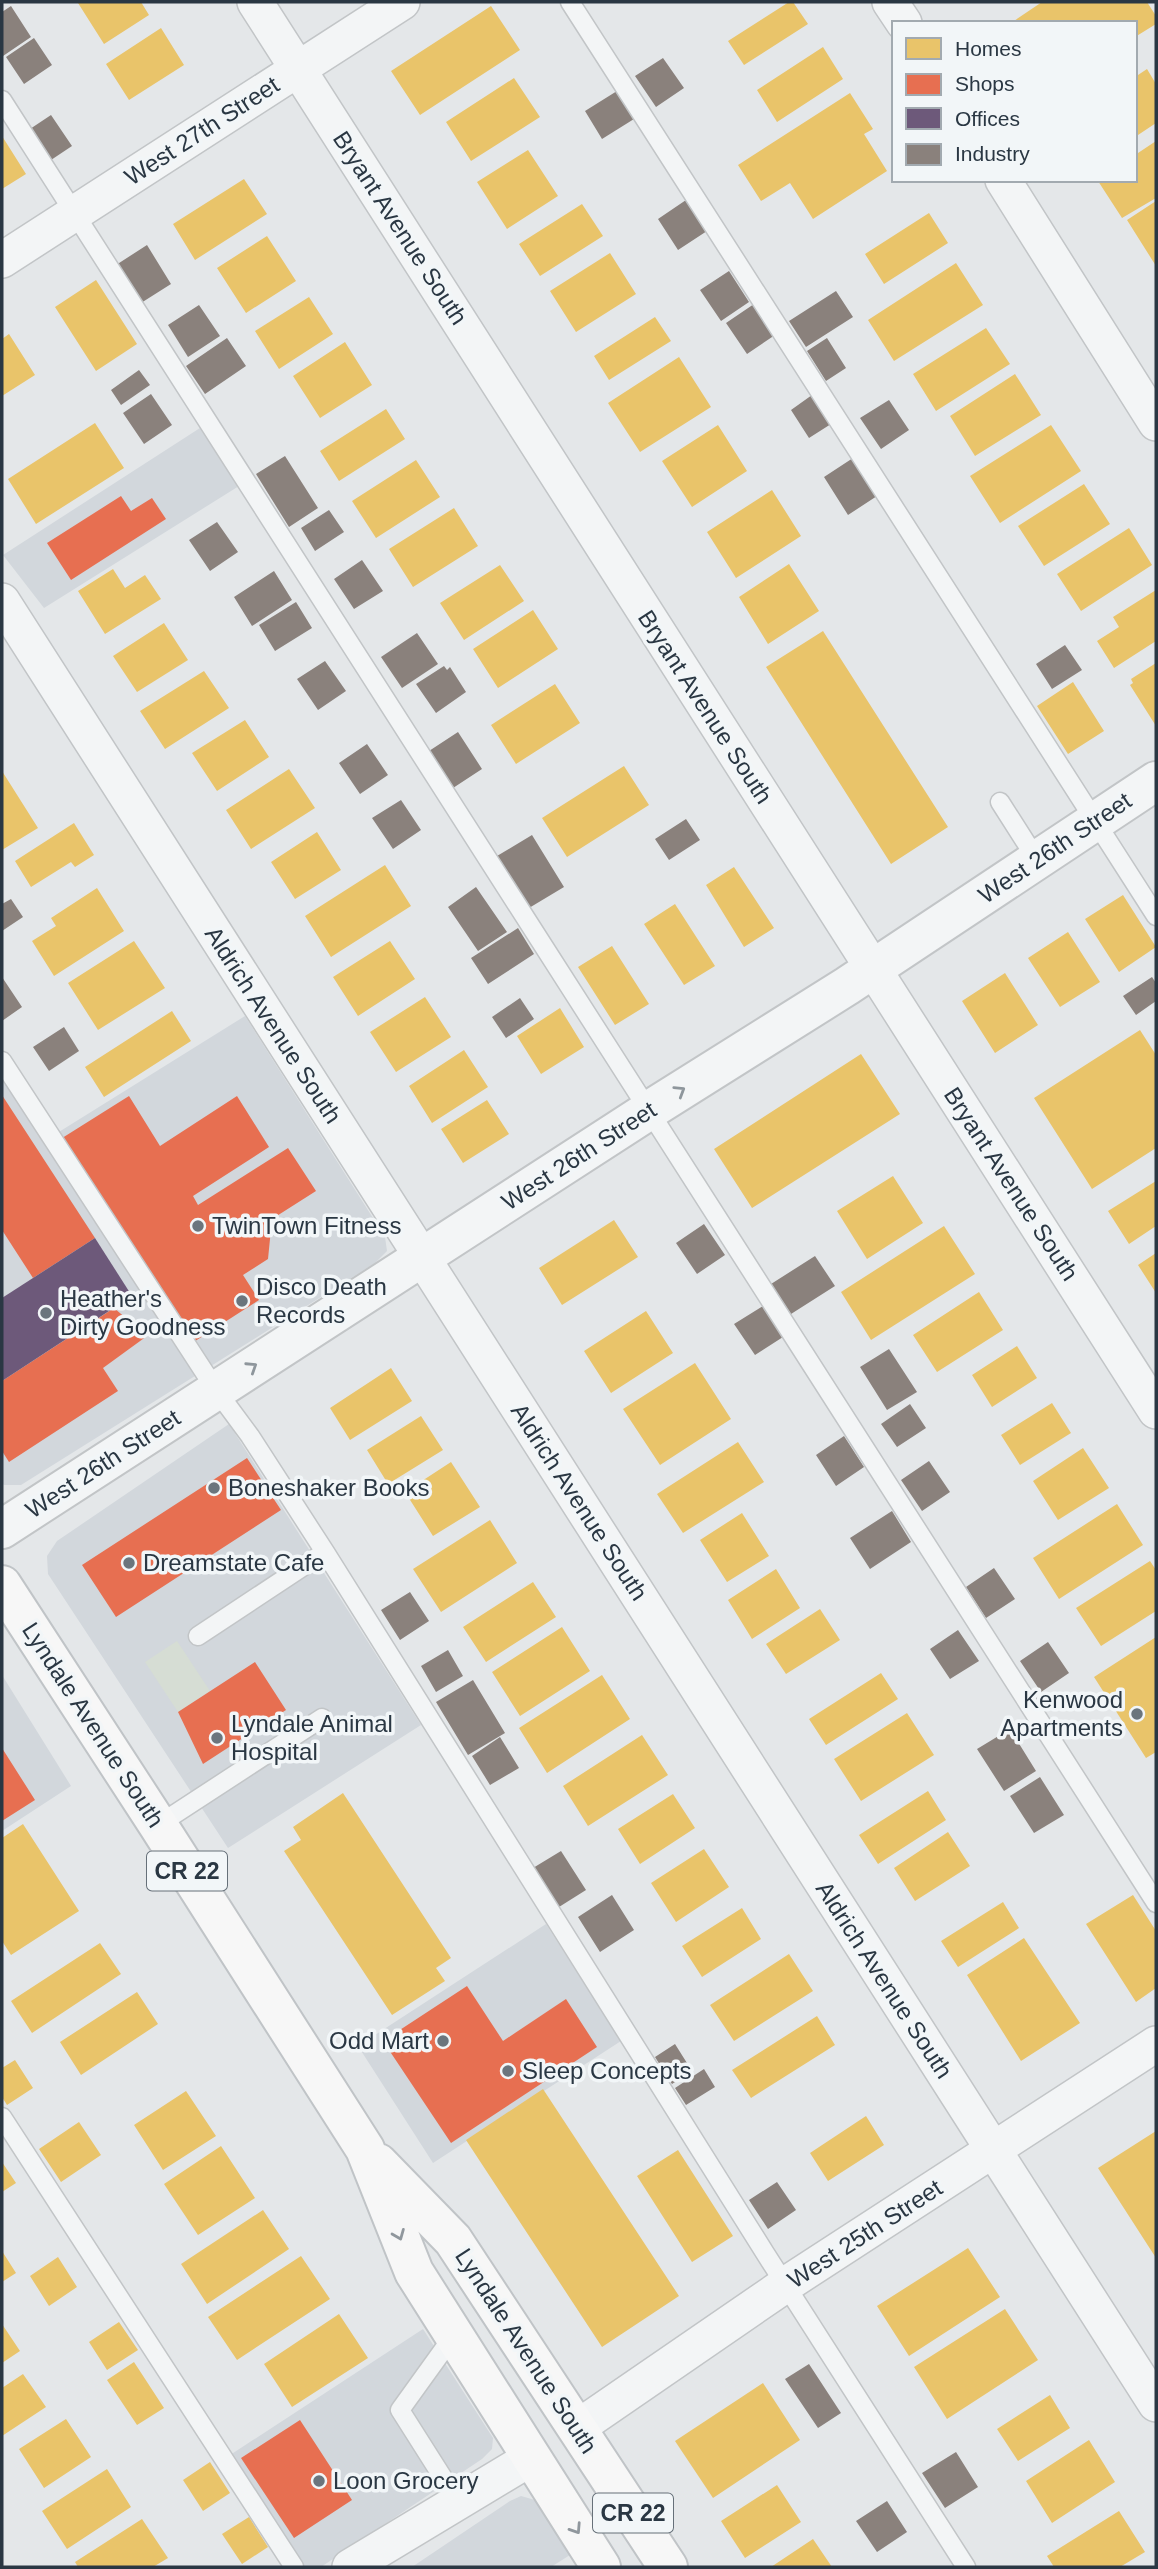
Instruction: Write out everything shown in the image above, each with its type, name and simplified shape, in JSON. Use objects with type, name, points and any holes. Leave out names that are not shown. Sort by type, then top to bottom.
[{"type":"main road","name":"Lyndale Avenue South","points":[[2,1586],[365,2149],[414,2272],[601,2567]]},
{"type":"main road","name":"Lyndale Avenue South","points":[[365,2149],[453,2240],[668,2567]]},
{"type":"street","name":"Bryant Avenue South","points":[[255,2],[1156,1411]]},
{"type":"street","name":"West 27th Street","points":[[2,260],[402,2]]},
{"type":"street","points":[[890,2],[903,21]]},
{"type":"street","points":[[1004,182],[1156,423]]},
{"type":"street","name":"Aldrich Avenue South","points":[[2,601],[1156,2404]]},
{"type":"street","name":"West 26th Street","points":[[2,1529],[872,969],[1156,781]]},
{"type":"street","name":"West 25th Street","points":[[577,2428],[785,2285],[1156,2044]]},
{"type":"street","points":[[350,2567],[531,2458]]},
{"type":"lane","points":[[570,2],[596,30],[1156,916]]},
{"type":"lane","points":[[2,100],[1156,1903]]},
{"type":"lane","points":[[1000,802],[1037,860]]},
{"type":"lane","points":[[2,1061],[325,1552],[785,2285],[966,2567]]},
{"type":"lane","points":[[198,1636],[325,1552]]},
{"type":"lane","points":[[158,1825],[322,1718]]},
{"type":"lane","points":[[2,2116],[295,2567]]},
{"type":"lane","points":[[454,2335],[400,2410],[459,2503]]},
{"type":"shaded area","points":[[200,428],[239,486],[44,608],[3,555]]},
{"type":"shaded area","points":[[245,1016],[385,1237],[387,1251],[375,1263],[21,1485],[4,1485],[2,1052],[54,1135]]},
{"type":"shaded area","points":[[229,1424],[421,1725],[228,1848],[48,1574],[47,1556],[57,1541]]},
{"type":"shaded area","points":[[177,1641],[210,1691],[178,1712],[145,1662]]},
{"type":"shaded area","points":[[2,1675],[71,1786],[2,1831]]},
{"type":"shaded area","points":[[546,1924],[621,2041],[433,2163],[358,2046]]},
{"type":"shaded area","points":[[423,2329],[493,2438],[492,2449],[482,2459],[321,2567],[295,2567],[224,2459]]},
{"type":"shaded area","points":[[521,2496],[535,2500],[570,2555],[551,2567],[412,2567],[510,2501]]},
{"type":"building: Homes","points":[[141,2],[149,15],[104,44],[78,3]]},
{"type":"building: Homes","points":[[793,2],[808,24],[744,65],[728,41]]},
{"type":"building: Homes","points":[[1042,2],[1147,2],[1156,16],[1156,24],[1137,36],[1137,21],[1014,21]]},
{"type":"building: Homes","points":[[491,6],[520,50],[420,115],[391,71]]},
{"type":"building: Homes","points":[[161,28],[184,65],[129,100],[106,64]]},
{"type":"building: Homes","points":[[823,47],[843,79],[777,122],[757,90]]},
{"type":"building: Homes","points":[[1147,69],[1156,84],[1156,123],[1137,136],[1137,76]]},
{"type":"building: Homes","points":[[514,78],[540,117],[471,161],[446,122]]},
{"type":"building: Homes","points":[[850,93],[873,129],[864,134],[887,171],[813,219],[790,183],[761,201],[738,165]]},
{"type":"building: Homes","points":[[2,136],[26,174],[2,189]]},
{"type":"building: Homes","points":[[1156,141],[1156,198],[1122,218],[1099,182],[1137,182],[1137,154]]},
{"type":"building: Homes","points":[[528,150],[558,196],[507,229],[477,182]]},
{"type":"building: Homes","points":[[244,179],[267,214],[195,260],[173,224]]},
{"type":"building: Homes","points":[[1156,201],[1156,266],[1127,220]]},
{"type":"building: Homes","points":[[582,204],[603,236],[540,276],[519,244]]},
{"type":"building: Homes","points":[[929,213],[948,243],[884,284],[865,254]]},
{"type":"building: Homes","points":[[267,236],[296,281],[246,313],[217,268]]},
{"type":"building: Homes","points":[[610,253],[636,294],[576,332],[550,291]]},
{"type":"building: Homes","points":[[956,263],[983,305],[894,361],[868,320]]},
{"type":"building: Homes","points":[[96,280],[137,344],[96,371],[55,307]]},
{"type":"building: Homes","points":[[309,297],[333,334],[279,369],[255,331]]},
{"type":"building: Homes","points":[[655,317],[671,341],[609,380],[594,356]]},
{"type":"building: Homes","points":[[986,328],[1010,364],[936,411],[913,374]]},
{"type":"building: Homes","points":[[9,334],[35,375],[2,396],[2,339]]},
{"type":"building: Homes","points":[[345,342],[372,385],[320,418],[293,376]]},
{"type":"building: Homes","points":[[679,357],[711,407],[640,452],[608,403]]},
{"type":"building: Homes","points":[[1015,374],[1041,415],[975,456],[950,416]]},
{"type":"building: Homes","points":[[386,409],[405,439],[339,481],[320,451]]},
{"type":"building: Homes","points":[[95,423],[124,468],[36,524],[8,479]]},
{"type":"building: Homes","points":[[718,425],[747,471],[692,507],[662,461]]},
{"type":"building: Homes","points":[[1051,425],[1081,471],[1000,523],[970,476]]},
{"type":"building: Homes","points":[[416,460],[440,497],[376,538],[352,501]]},
{"type":"building: Homes","points":[[1084,484],[1110,524],[1044,566],[1018,526]]},
{"type":"building: Homes","points":[[772,490],[801,536],[736,578],[707,532]]},
{"type":"building: Homes","points":[[454,508],[478,546],[413,587],[389,549]]},
{"type":"building: Homes","points":[[1129,528],[1152,565],[1081,611],[1057,574]]},
{"type":"building: Homes","points":[[789,564],[819,611],[768,644],[739,597]]},
{"type":"building: Homes","points":[[500,565],[524,601],[464,640],[440,603]]},
{"type":"building: Homes","points":[[113,569],[125,588],[145,575],[161,599],[105,634],[78,591]]},
{"type":"building: Homes","points":[[1156,590],[1156,641],[1114,668],[1097,641],[1119,627],[1113,617]]},
{"type":"building: Homes","points":[[533,610],[558,649],[498,688],[473,649]]},
{"type":"building: Homes","points":[[164,623],[188,660],[137,692],[113,656]]},
{"type":"building: Homes","points":[[823,631],[948,827],[891,864],[766,667]]},
{"type":"building: Homes","points":[[1156,663],[1156,726],[1130,685],[1133,683],[1131,679]]},
{"type":"building: Homes","points":[[204,671],[229,708],[165,749],[140,711]]},
{"type":"building: Homes","points":[[1073,682],[1104,731],[1068,754],[1037,706]]},
{"type":"building: Homes","points":[[555,684],[580,723],[516,764],[491,725]]},
{"type":"building: Homes","points":[[245,720],[269,757],[217,791],[192,753]]},
{"type":"building: Homes","points":[[624,766],[649,805],[567,857],[542,818]]},
{"type":"building: Homes","points":[[289,769],[315,808],[251,849],[226,810]]},
{"type":"building: Homes","points":[[2,771],[38,828],[2,850]]},
{"type":"building: Homes","points":[[74,823],[94,855],[75,867],[71,862],[31,887],[15,861]]},
{"type":"building: Homes","points":[[317,832],[341,870],[295,899],[271,862]]},
{"type":"building: Homes","points":[[385,865],[411,906],[331,957],[305,916]]},
{"type":"building: Homes","points":[[734,867],[774,928],[744,947],[706,885]]},
{"type":"building: Homes","points":[[97,888],[124,931],[54,976],[32,941],[56,926],[51,918]]},
{"type":"building: Homes","points":[[1123,895],[1156,947],[1119,972],[1085,919]]},
{"type":"building: Homes","points":[[675,904],[715,966],[684,985],[644,924]]},
{"type":"building: Homes","points":[[1068,932],[1100,982],[1060,1007],[1028,958]]},
{"type":"building: Homes","points":[[134,941],[165,988],[98,1030],[68,983]]},
{"type":"building: Homes","points":[[390,941],[415,979],[358,1016],[333,977]]},
{"type":"building: Homes","points":[[612,946],[649,1004],[615,1025],[578,967]]},
{"type":"building: Homes","points":[[1005,973],[1038,1025],[995,1053],[962,1001]]},
{"type":"building: Homes","points":[[425,997],[451,1037],[396,1072],[370,1032]]},
{"type":"building: Homes","points":[[560,1008],[584,1047],[541,1074],[517,1036]]},
{"type":"building: Homes","points":[[172,1011],[191,1041],[104,1097],[85,1067]]},
{"type":"building: Homes","points":[[1140,1030],[1156,1055],[1156,1148],[1092,1189],[1034,1098]]},
{"type":"building: Homes","points":[[464,1050],[488,1087],[432,1123],[409,1086]]},
{"type":"building: Homes","points":[[861,1054],[900,1114],[752,1208],[714,1149]]},
{"type":"building: Homes","points":[[487,1100],[509,1134],[463,1163],[441,1129]]},
{"type":"building: Homes","points":[[893,1176],[923,1223],[867,1259],[837,1211]]},
{"type":"building: Homes","points":[[1156,1181],[1156,1226],[1129,1244],[1108,1211]]},
{"type":"building: Homes","points":[[614,1220],[638,1257],[562,1305],[539,1268]]},
{"type":"building: Homes","points":[[944,1226],[975,1274],[871,1340],[841,1292]]},
{"type":"building: Homes","points":[[1156,1253],[1156,1293],[1138,1265]]},
{"type":"building: Homes","points":[[979,1292],[1003,1330],[937,1372],[913,1335]]},
{"type":"building: Homes","points":[[646,1311],[673,1353],[611,1393],[584,1351]]},
{"type":"building: Homes","points":[[1017,1346],[1037,1378],[992,1407],[972,1375]]},
{"type":"building: Homes","points":[[695,1363],[731,1419],[660,1465],[623,1409]]},
{"type":"building: Homes","points":[[391,1368],[412,1401],[350,1440],[330,1408]]},
{"type":"building: Homes","points":[[1052,1403],[1071,1433],[1020,1465],[1001,1435]]},
{"type":"building: Homes","points":[[421,1416],[443,1450],[388,1484],[367,1450]]},
{"type":"building: Homes","points":[[738,1442],[764,1482],[683,1533],[657,1494]]},
{"type":"building: Homes","points":[[1083,1448],[1109,1488],[1058,1520],[1033,1481]]},
{"type":"building: Homes","points":[[451,1462],[480,1507],[433,1536],[405,1492]]},
{"type":"building: Homes","points":[[1117,1504],[1143,1545],[1059,1599],[1033,1558]]},
{"type":"building: Homes","points":[[742,1513],[769,1556],[727,1582],[700,1540]]},
{"type":"building: Homes","points":[[490,1520],[517,1563],[441,1612],[413,1569]]},
{"type":"building: Homes","points":[[1150,1561],[1156,1570],[1156,1611],[1101,1646],[1076,1608]]},
{"type":"building: Homes","points":[[776,1569],[800,1608],[752,1639],[728,1600]]},
{"type":"building: Homes","points":[[533,1582],[556,1617],[486,1662],[463,1627]]},
{"type":"building: Homes","points":[[820,1609],[840,1640],[786,1674],[766,1644]]},
{"type":"building: Homes","points":[[562,1627],[590,1671],[520,1716],[492,1672]]},
{"type":"building: Homes","name":"Kenwood Apartments","points":[[1156,1637],[1156,1752],[1146,1758],[1094,1677]]},
{"type":"building: Homes","points":[[881,1673],[898,1699],[826,1745],[809,1719]]},
{"type":"building: Homes","points":[[602,1675],[630,1719],[547,1773],[519,1728]]},
{"type":"building: Homes","points":[[907,1713],[934,1755],[861,1801],[834,1759]]},
{"type":"building: Homes","points":[[642,1735],[668,1775],[588,1826],[563,1786]]},
{"type":"building: Homes","points":[[928,1791],[946,1820],[878,1864],[859,1835]]},
{"type":"building: Homes","points":[[343,1793],[451,1958],[436,1968],[445,1981],[392,2015],[284,1851],[301,1840],[293,1827]]},
{"type":"building: Homes","points":[[673,1794],[695,1828],[640,1864],[618,1829]]},
{"type":"building: Homes","points":[[23,1824],[79,1911],[11,1955],[2,1941],[2,1838]]},
{"type":"building: Homes","points":[[948,1832],[970,1866],[915,1901],[894,1868]]},
{"type":"building: Homes","points":[[704,1849],[729,1887],[676,1922],[651,1883]]},
{"type":"building: Homes","points":[[1133,1895],[1156,1931],[1156,1988],[1136,2002],[1086,1924]]},
{"type":"building: Homes","points":[[1003,1902],[1019,1928],[958,1967],[941,1941]]},
{"type":"building: Homes","points":[[742,1908],[761,1939],[702,1977],[682,1946]]},
{"type":"building: Homes","points":[[1024,1938],[1080,2023],[1021,2061],[967,1975]]},
{"type":"building: Homes","points":[[100,1943],[121,1974],[32,2033],[11,2001]]},
{"type":"building: Homes","points":[[789,1954],[813,1991],[734,2041],[710,2005]]},
{"type":"building: Homes","points":[[137,1992],[158,2024],[81,2075],[60,2042]]},
{"type":"building: Homes","points":[[817,2016],[835,2045],[751,2098],[732,2070]]},
{"type":"building: Homes","points":[[15,2060],[33,2088],[7,2105],[2,2097],[2,2068]]},
{"type":"building: Homes","points":[[543,2089],[679,2296],[602,2347],[466,2140]]},
{"type":"building: Homes","points":[[186,2091],[216,2136],[163,2170],[134,2125]]},
{"type":"building: Homes","points":[[866,2116],[884,2145],[828,2181],[810,2153]]},
{"type":"building: Homes","points":[[79,2122],[101,2155],[61,2182],[39,2149]]},
{"type":"building: Homes","points":[[1156,2131],[1156,2258],[1098,2168]]},
{"type":"building: Homes","points":[[221,2146],[255,2198],[198,2235],[164,2184]]},
{"type":"building: Homes","points":[[678,2150],[733,2236],[692,2262],[637,2176]]},
{"type":"building: Homes","points":[[2,2162],[16,2183],[2,2192]]},
{"type":"building: Homes","points":[[263,2210],[289,2249],[207,2304],[181,2264]]},
{"type":"building: Homes","points":[[968,2248],[1000,2297],[909,2356],[877,2306]]},
{"type":"building: Homes","points":[[2,2251],[16,2273],[2,2282]]},
{"type":"building: Homes","points":[[301,2256],[330,2299],[237,2360],[208,2317]]},
{"type":"building: Homes","points":[[58,2257],[77,2287],[49,2306],[30,2276]]},
{"type":"building: Homes","points":[[1005,2309],[1038,2360],[947,2419],[914,2367]]},
{"type":"building: Homes","points":[[339,2314],[368,2358],[292,2407],[264,2364]]},
{"type":"building: Homes","points":[[119,2322],[138,2350],[107,2370],[89,2342]]},
{"type":"building: Homes","points":[[2,2324],[20,2351],[2,2363]]},
{"type":"building: Homes","points":[[134,2362],[164,2408],[137,2425],[107,2380]]},
{"type":"building: Homes","points":[[23,2374],[46,2407],[2,2436],[2,2388]]},
{"type":"building: Homes","points":[[763,2383],[800,2440],[713,2498],[675,2441]]},
{"type":"building: Homes","points":[[1050,2395],[1070,2428],[1018,2461],[997,2429]]},
{"type":"building: Homes","points":[[66,2419],[91,2457],[44,2488],[19,2449]]},
{"type":"building: Homes","points":[[1089,2440],[1115,2482],[1052,2523],[1026,2481]]},
{"type":"building: Homes","points":[[210,2462],[230,2493],[203,2511],[183,2480]]},
{"type":"building: Homes","points":[[107,2469],[131,2507],[67,2549],[42,2511]]},
{"type":"building: Homes","points":[[777,2485],[801,2522],[745,2558],[721,2521]]},
{"type":"building: Homes","points":[[1119,2511],[1145,2552],[1120,2567],[1054,2567],[1047,2556]]},
{"type":"building: Homes","points":[[249,2517],[268,2547],[242,2564],[222,2534]]},
{"type":"building: Homes","points":[[142,2519],[168,2558],[153,2567],[78,2567],[75,2562]]},
{"type":"building: Homes","points":[[813,2539],[832,2567],[771,2567]]},
{"type":"building: Shops","points":[[121,496],[131,511],[152,498],[166,519],[71,580],[47,543]]},
{"type":"building: Shops","points":[[2,1095],[95,1238],[33,1278],[2,1230]]},
{"type":"building: Shops","points":[[129,1096],[160,1146],[237,1096],[269,1147],[193,1196],[198,1205],[288,1148],[316,1191],[272,1219],[268,1259],[243,1275],[259,1300],[189,1345],[59,1140]]},
{"type":"building: Shops","points":[[114,1308],[147,1336],[103,1368],[118,1391],[9,1462],[2,1451],[2,1381]]},
{"type":"building: Shops","points":[[247,1458],[281,1510],[116,1617],[82,1565]]},
{"type":"building: Shops","name":"Lyndale Animal Hospital","points":[[255,1662],[286,1710],[203,1764],[178,1712]]},
{"type":"building: Shops","points":[[2,1748],[35,1800],[2,1821]]},
{"type":"building: Shops","name":"Sleep Concepts","points":[[467,1986],[503,2041],[566,1999],[597,2047],[451,2143],[383,2041]]},
{"type":"building: Shops","points":[[300,2420],[352,2500],[294,2538],[241,2458]]},
{"type":"building: Offices","points":[[95,1238],[132,1296],[2,1381],[2,1298]]},
{"type":"building: Industry","points":[[11,6],[31,37],[3,56],[2,12]]},
{"type":"building: Industry","points":[[34,38],[52,65],[24,84],[6,57]]},
{"type":"building: Industry","points":[[663,58],[684,88],[656,107],[635,76]]},
{"type":"building: Industry","points":[[617,91],[634,119],[602,139],[585,111]]},
{"type":"building: Industry","points":[[51,115],[72,146],[48,162],[27,131]]},
{"type":"building: Industry","points":[[686,200],[707,231],[678,250],[658,219]]},
{"type":"building: Industry","points":[[147,245],[171,284],[141,303],[116,265]]},
{"type":"building: Industry","points":[[729,271],[749,302],[721,321],[700,290]]},
{"type":"building: Industry","points":[[836,291],[853,317],[806,347],[789,321]]},
{"type":"building: Industry","points":[[754,304],[775,335],[747,354],[726,323]]},
{"type":"building: Industry","points":[[199,305],[220,336],[188,357],[168,325]]},
{"type":"building: Industry","points":[[227,338],[246,366],[205,394],[186,366]]},
{"type":"building: Industry","points":[[827,338],[846,368],[826,381],[807,351]]},
{"type":"building: Industry","points":[[139,370],[150,385],[121,405],[111,390]]},
{"type":"building: Industry","points":[[151,394],[172,425],[144,444],[123,413]]},
{"type":"building: Industry","points":[[812,395],[831,424],[809,438],[791,410]]},
{"type":"building: Industry","points":[[889,400],[909,430],[881,449],[860,418]]},
{"type":"building: Industry","points":[[285,456],[318,508],[289,527],[256,474]]},
{"type":"building: Industry","points":[[853,458],[877,496],[848,515],[824,477]]},
{"type":"building: Industry","points":[[329,510],[344,532],[315,551],[301,528]]},
{"type":"building: Industry","points":[[217,522],[238,552],[210,571],[189,540]]},
{"type":"building: Industry","points":[[362,560],[383,591],[354,609],[334,579]]},
{"type":"building: Industry","points":[[274,571],[292,600],[252,626],[234,597]]},
{"type":"building: Industry","points":[[296,602],[312,628],[275,651],[259,625]]},
{"type":"building: Industry","points":[[417,633],[438,664],[402,688],[381,657]]},
{"type":"building: Industry","points":[[1065,645],[1082,670],[1052,689],[1036,664]]},
{"type":"building: Industry","points":[[325,661],[346,691],[318,710],[297,679]]},
{"type":"building: Industry","points":[[444,666],[447,670],[450,667],[466,692],[436,713],[416,684]]},
{"type":"building: Industry","points":[[458,732],[482,769],[453,788],[429,751]]},
{"type":"building: Industry","points":[[367,744],[388,775],[360,794],[339,763]]},
{"type":"building: Industry","points":[[401,800],[421,830],[393,849],[372,818]]},
{"type":"building: Industry","points":[[686,819],[700,840],[669,860],[655,839]]},
{"type":"building: Industry","points":[[532,835],[564,887],[529,908],[497,856]]},
{"type":"building: Industry","points":[[476,887],[507,932],[478,951],[448,907]]},
{"type":"building: Industry","points":[[11,899],[23,917],[2,931],[2,904]]},
{"type":"building: Industry","points":[[518,928],[534,954],[488,984],[471,958]]},
{"type":"building: Industry","points":[[2,977],[22,1007],[2,1021]]},
{"type":"building: Industry","points":[[1152,977],[1156,983],[1156,1001],[1136,1015],[1123,996]]},
{"type":"building: Industry","points":[[520,998],[534,1019],[506,1038],[492,1017]]},
{"type":"building: Industry","points":[[64,1027],[79,1051],[49,1071],[33,1047]]},
{"type":"building: Industry","points":[[704,1224],[725,1255],[697,1274],[676,1243]]},
{"type":"building: Industry","points":[[815,1256],[835,1286],[791,1314],[771,1284]]},
{"type":"building: Industry","points":[[763,1306],[783,1337],[755,1355],[734,1324]]},
{"type":"building: Industry","points":[[889,1349],[917,1392],[887,1410],[860,1367]]},
{"type":"building: Industry","points":[[910,1404],[926,1428],[897,1447],[881,1424]]},
{"type":"building: Industry","points":[[844,1436],[864,1467],[836,1486],[816,1455]]},
{"type":"building: Industry","points":[[929,1461],[950,1492],[922,1511],[901,1480]]},
{"type":"building: Industry","points":[[892,1511],[911,1542],[870,1569],[850,1538]]},
{"type":"building: Industry","points":[[994,1568],[1015,1599],[986,1618],[966,1587]]},
{"type":"building: Industry","points":[[410,1592],[429,1621],[400,1640],[381,1610]]},
{"type":"building: Industry","points":[[958,1630],[979,1661],[950,1679],[930,1649]]},
{"type":"building: Industry","points":[[1048,1642],[1069,1673],[1041,1692],[1020,1661]]},
{"type":"building: Industry","points":[[448,1650],[463,1676],[436,1692],[421,1666]]},
{"type":"building: Industry","points":[[473,1680],[505,1733],[468,1755],[436,1702]]},
{"type":"building: Industry","points":[[1010,1729],[1036,1771],[1004,1791],[977,1749]]},
{"type":"building: Industry","points":[[500,1737],[519,1768],[490,1785],[472,1756]]},
{"type":"building: Industry","points":[[1040,1777],[1064,1815],[1034,1833],[1010,1796]]},
{"type":"building: Industry","points":[[561,1851],[586,1890],[559,1907],[533,1868]]},
{"type":"building: Industry","points":[[612,1895],[634,1930],[600,1952],[578,1917]]},
{"type":"building: Industry","points":[[675,2044],[692,2071],[672,2084],[655,2057]]},
{"type":"building: Industry","points":[[704,2069],[715,2087],[686,2105],[675,2088]]},
{"type":"building: Industry","points":[[777,2182],[796,2210],[768,2229],[749,2200]]},
{"type":"building: Industry","points":[[809,2364],[841,2413],[818,2428],[785,2379]]},
{"type":"building: Industry","points":[[956,2452],[978,2487],[945,2508],[922,2473]]},
{"type":"building: Industry","points":[[887,2501],[907,2532],[877,2552],[856,2521]]},
{"type":"place","name":"TwinTown Fitness","points":[[198,1226]]},
{"type":"place","name":"Disco Death Records","points":[[242,1301]]},
{"type":"place","name":"Heather's Dirty Goodness","points":[[46,1313]]},
{"type":"place","name":"Boneshaker Books","points":[[214,1488]]},
{"type":"place","name":"Dreamstate Cafe","points":[[129,1563]]},
{"type":"place","name":"Kenwood Apartments","points":[[1137,1714]]},
{"type":"place","name":"Lyndale Animal Hospital","points":[[217,1738]]},
{"type":"place","name":"Odd Mart","points":[[443,2041]]},
{"type":"place","name":"Sleep Concepts","points":[[508,2071]]},
{"type":"place","name":"Loon Grocery","points":[[319,2481]]}]
